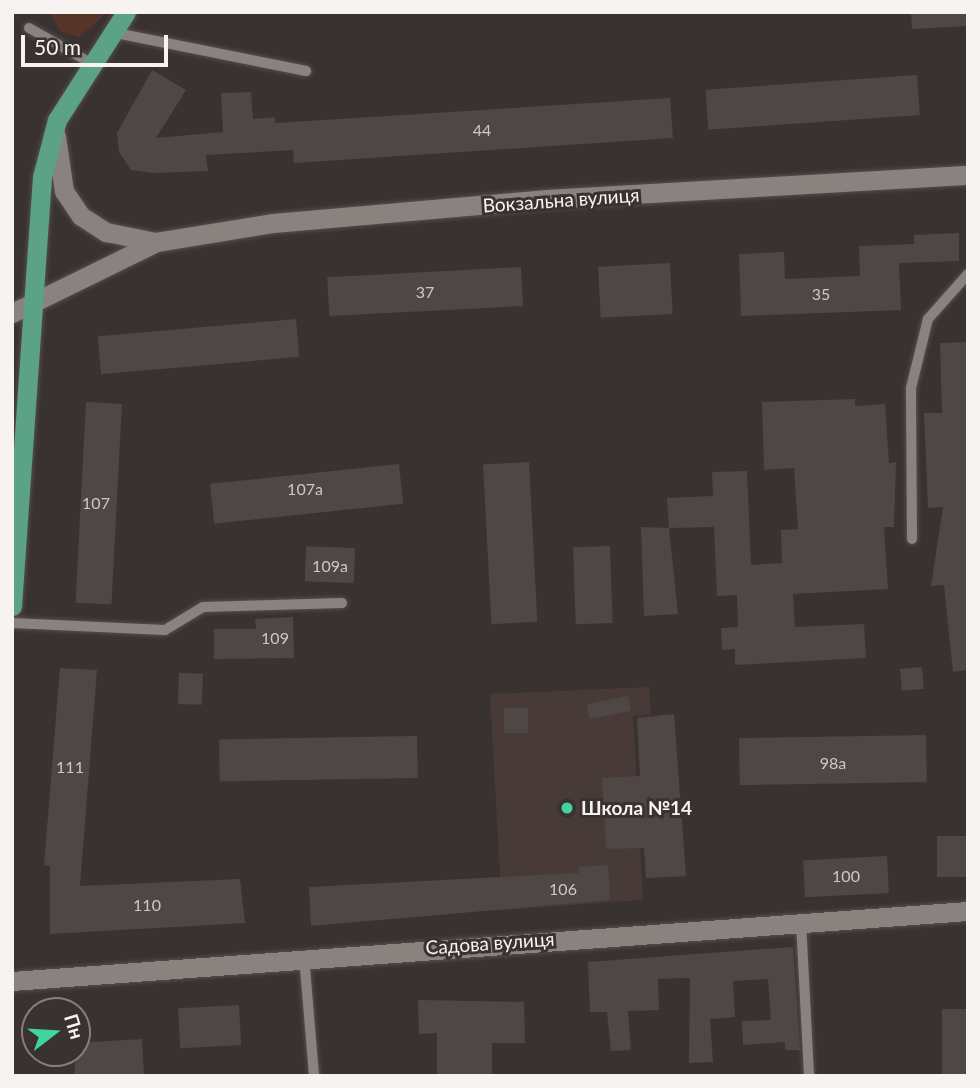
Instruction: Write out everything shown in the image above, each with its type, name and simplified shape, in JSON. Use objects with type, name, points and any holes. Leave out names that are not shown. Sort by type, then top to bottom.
[{"type":"main road","points":[[12,606],[42,177],[57,120],[89,62],[126,12]]},
{"type":"street","name":"Вокзальна вулиця","points":[[57,120],[56,166],[81,216],[106,232],[156,242]]},
{"type":"street","name":"Вокзальна вулиця","points":[[12,313],[156,242],[273,223],[547,199],[968,175]]},
{"type":"street","name":"Садова вулиця","points":[[12,981],[304,956],[968,911]]},
{"type":"lane","points":[[29,28],[89,62]]},
{"type":"lane","points":[[111,32],[306,71]]},
{"type":"lane","points":[[912,539],[911,388],[928,319],[968,274]]},
{"type":"lane","points":[[12,623],[165,630],[203,607],[342,603]]},
{"type":"lane","points":[[801,922],[809,1076]]},
{"type":"lane","points":[[304,956],[314,1076]]},
{"type":"shaded area","points":[[49,12],[108,12],[79,37],[61,32]]},
{"type":"shaded area","name":"Школа №14","points":[[649,687],[651,715],[633,716],[643,900],[502,910],[490,694]]},
{"type":"building","points":[[911,12],[968,12],[968,26],[912,29]]},
{"type":"building","points":[[152,70],[186,90],[156,138],[223,132],[221,93],[251,92],[253,119],[275,117],[275,123],[670,98],[673,138],[294,163],[293,150],[206,155],[208,171],[153,173],[131,170],[119,152],[117,133]]},
{"type":"building","points":[[917,75],[920,115],[708,130],[706,90]]},
{"type":"building","points":[[959,233],[959,261],[899,263],[901,310],[741,316],[739,254],[784,252],[785,279],[860,276],[859,246],[914,244],[914,235]]},
{"type":"building","points":[[670,263],[673,314],[601,318],[598,267]]},
{"type":"building","points":[[521,267],[523,306],[329,316],[327,277]]},
{"type":"building","points":[[296,319],[299,357],[101,374],[98,336]]},
{"type":"building","points":[[968,342],[968,670],[953,672],[944,585],[931,586],[943,507],[928,508],[924,413],[942,413],[940,343]]},
{"type":"building","points":[[855,399],[855,406],[885,404],[889,463],[896,462],[894,527],[884,527],[888,589],[793,594],[795,627],[864,624],[866,658],[735,665],[735,649],[722,650],[721,628],[738,627],[737,595],[717,596],[714,527],[669,528],[667,498],[713,496],[712,472],[747,471],[751,565],[782,563],[781,530],[798,529],[794,468],[764,470],[762,402]]},
{"type":"building","points":[[86,402],[122,404],[111,605],[75,603]]},
{"type":"building","points":[[529,462],[537,622],[491,624],[483,464]]},
{"type":"building","points":[[399,464],[403,504],[214,524],[210,484]]},
{"type":"building","points":[[641,527],[669,528],[678,614],[644,616]]},
{"type":"building","points":[[306,546],[355,548],[354,583],[305,581]]},
{"type":"building","points":[[610,546],[613,623],[576,624],[573,547]]},
{"type":"building","points":[[293,617],[294,658],[214,659],[214,629],[256,629],[255,619]]},
{"type":"building","points":[[922,667],[924,689],[902,691],[900,669]]},
{"type":"building","points":[[60,668],[97,670],[80,886],[240,879],[245,923],[50,934],[50,866],[44,865]]},
{"type":"building","points":[[179,673],[203,674],[202,705],[178,704]]},
{"type":"building","points":[[628,696],[631,711],[590,719],[587,704]]},
{"type":"building","points":[[504,708],[528,708],[528,733],[504,733]]},
{"type":"building","points":[[674,714],[686,876],[646,878],[644,848],[606,849],[602,778],[640,776],[637,718]]},
{"type":"building","points":[[926,735],[927,782],[740,785],[739,738]]},
{"type":"building","points":[[417,736],[418,778],[220,781],[219,739]]},
{"type":"building","points":[[937,836],[968,836],[968,877],[937,877]]},
{"type":"building","points":[[887,856],[889,893],[805,897],[803,860]]},
{"type":"building","points":[[608,865],[610,900],[311,926],[309,887],[579,873],[579,867]]},
{"type":"building","points":[[793,947],[800,1050],[785,1050],[785,1042],[743,1045],[742,1021],[771,1020],[768,979],[733,981],[735,1017],[710,1019],[713,1062],[689,1063],[690,978],[658,979],[659,1010],[628,1011],[631,1050],[611,1051],[607,1012],[590,1012],[588,962]]},
{"type":"building","points":[[418,1000],[524,1002],[525,1043],[492,1043],[492,1075],[437,1076],[437,1033],[419,1034]]},
{"type":"building","points":[[239,1005],[241,1045],[180,1048],[178,1008]]},
{"type":"building","points":[[942,1009],[968,1009],[968,1076],[942,1076]]},
{"type":"building","points":[[142,1039],[144,1076],[74,1076],[75,1067],[91,1067],[91,1042]]},
{"type":"place","name":"Школа №14","points":[[567,808]]}]
